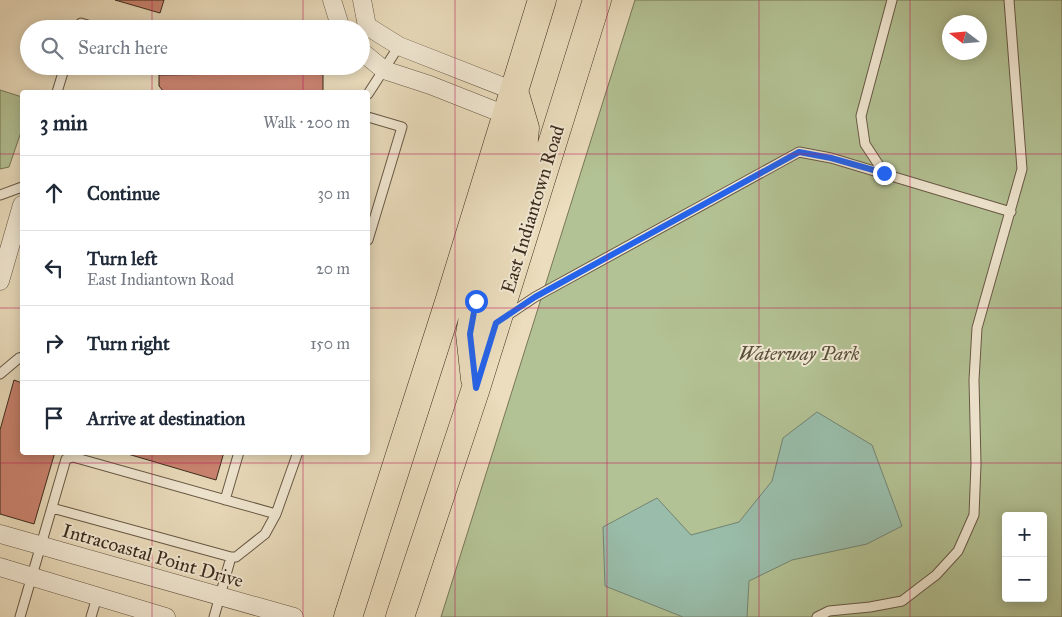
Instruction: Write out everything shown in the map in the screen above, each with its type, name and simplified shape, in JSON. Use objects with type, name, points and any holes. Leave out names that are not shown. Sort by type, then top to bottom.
[{"type":"main road","points":[[348,617],[450,299],[542,0]]},
{"type":"main road","name":"East Indiantown Road","points":[[400,617],[476,388],[598,0]]},
{"type":"main road","points":[[476,388],[470,334],[476,301],[523,151],[525,128],[510,103]]},
{"type":"street","points":[[332,0],[338,20]]},
{"type":"street","points":[[362,0],[363,20]]},
{"type":"street","points":[[370,30],[510,103]]},
{"type":"street","points":[[370,58],[384,70],[430,85],[510,103]]},
{"type":"street","points":[[0,281],[20,213]]},
{"type":"street","name":"Intracoastal Point Drive","points":[[0,534],[294,617]]},
{"type":"street","points":[[0,568],[166,617]]},
{"type":"lane","points":[[884,173],[865,144],[861,116],[892,0]]},
{"type":"lane","points":[[817,617],[829,612],[902,601],[936,575],[958,552],[974,515],[976,464],[974,380],[977,328],[1022,169],[1009,0]]},
{"type":"lane","points":[[370,91],[399,46]]},
{"type":"lane","points":[[58,90],[63,75]]},
{"type":"lane","points":[[370,118],[402,127],[370,233]]},
{"type":"lane","points":[[496,323],[535,297],[799,152],[831,158],[1011,212]]},
{"type":"lane","points":[[0,195],[20,187]]},
{"type":"lane","points":[[0,374],[20,358]]},
{"type":"lane","points":[[225,500],[238,455]]},
{"type":"lane","points":[[52,508],[236,557],[265,534],[276,514],[297,455]]},
{"type":"lane","points":[[20,617],[66,459],[73,457],[276,514]]},
{"type":"lane","points":[[214,617],[232,557]]},
{"type":"lane","points":[[92,617],[97,597]]},
{"type":"green space","name":"Waterway Park","points":[[635,0],[1062,0],[1062,617],[441,617]]},
{"type":"green space","points":[[0,90],[20,96],[20,135],[9,167],[0,169]]},
{"type":"shaded area","points":[[817,412],[872,445],[902,526],[867,544],[792,560],[749,581],[747,617],[683,617],[605,586],[603,527],[657,498],[691,535],[739,522],[772,481],[783,438]]},
{"type":"building","points":[[115,0],[164,0],[160,13]]},
{"type":"building","points":[[159,75],[323,75],[323,90],[162,90],[159,86]]},
{"type":"building","points":[[14,380],[20,382],[20,455],[54,455],[34,524],[0,514],[0,430]]},
{"type":"building","points":[[131,455],[223,455],[216,480]]},
{"type":"route","points":[[476,301],[470,334],[476,388],[496,323],[535,297],[799,152],[831,158],[884,173]]}]
